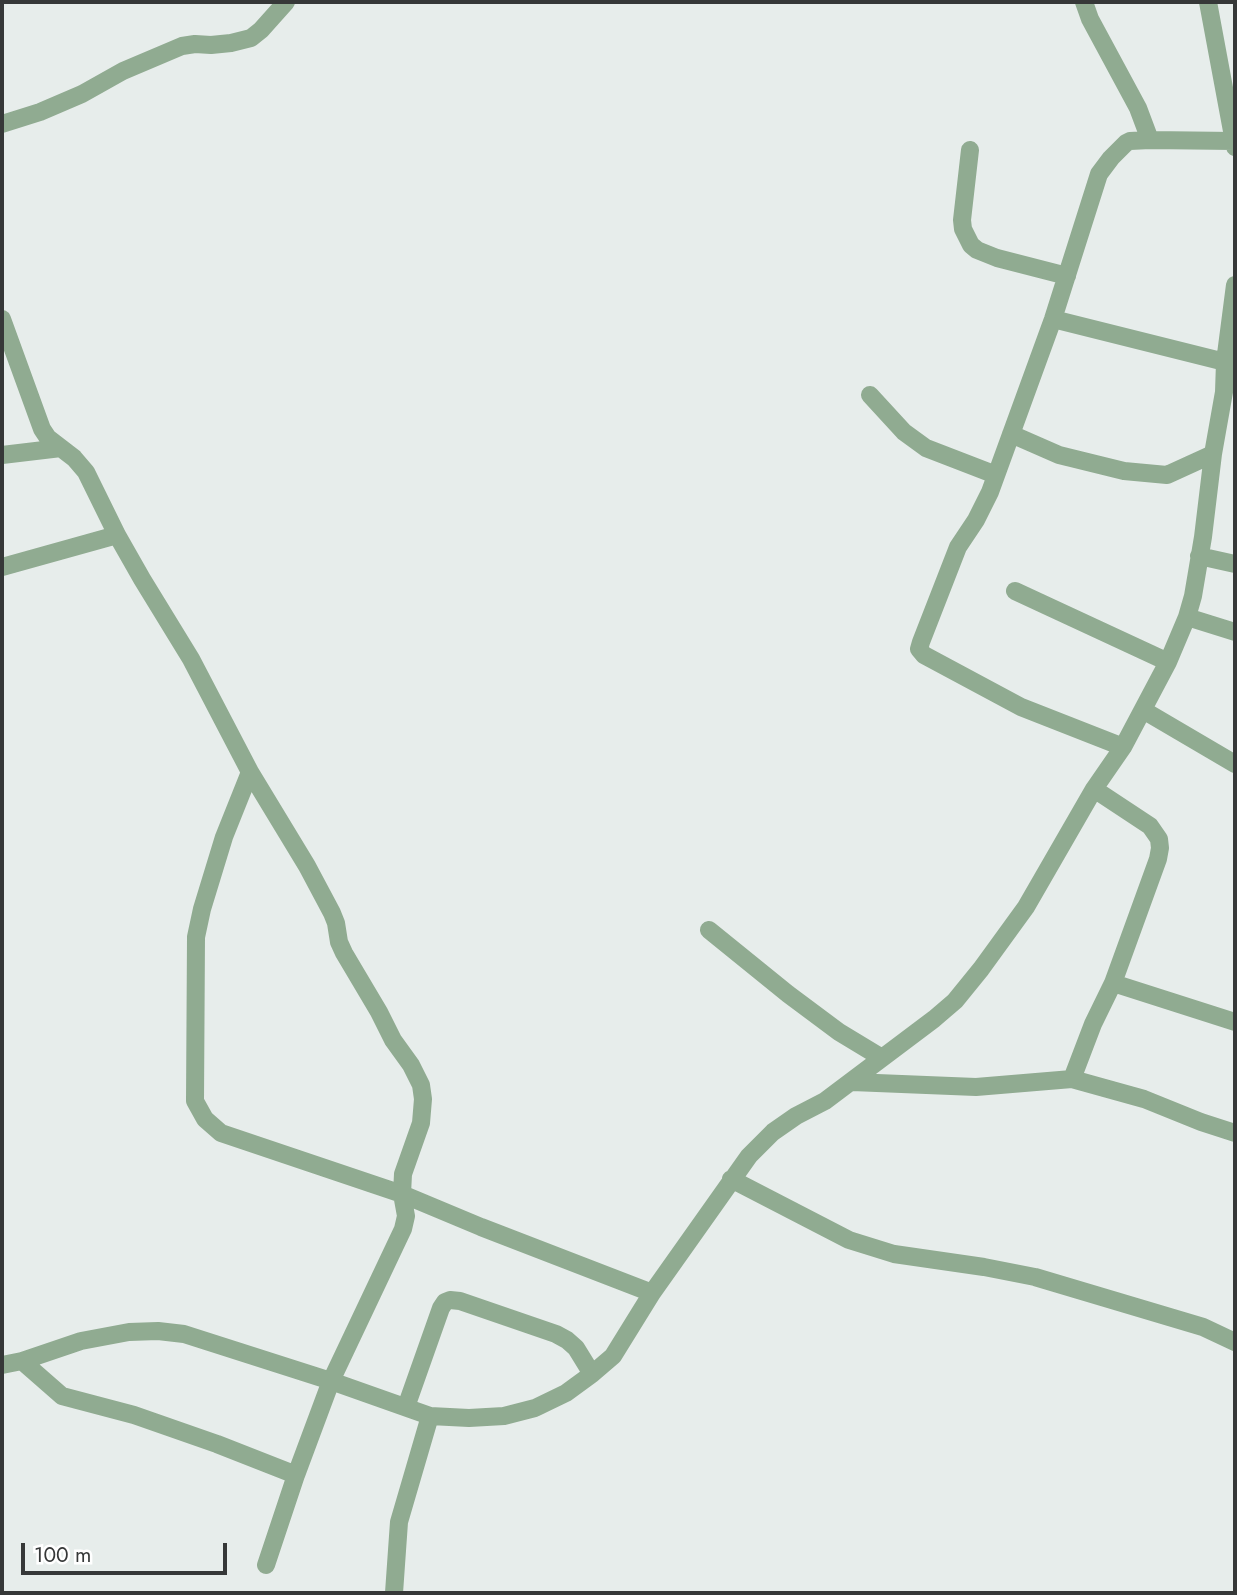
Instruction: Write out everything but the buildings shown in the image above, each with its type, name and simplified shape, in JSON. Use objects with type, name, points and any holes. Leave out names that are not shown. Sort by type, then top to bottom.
[{"type":"street","points":[[2,124],[40,112],[82,94],[123,71],[181,46],[231,43],[251,38],[286,2]]},
{"type":"street","points":[[1084,2],[1090,19],[1138,108],[1150,140]]},
{"type":"street","points":[[1123,747],[1021,707],[924,655],[919,649],[958,547],[976,520],[996,475],[1053,319],[1099,174],[1111,158],[1130,141],[1235,144],[1208,2]]},
{"type":"street","points":[[971,150],[962,220],[971,245],[998,258],[1067,276]]},
{"type":"street","points":[[2,1365],[81,1341],[129,1332],[158,1331],[184,1335],[331,1381],[430,1416],[469,1418],[504,1416],[536,1408],[566,1393],[613,1356],[652,1293],[749,1156],[773,1132],[852,1082],[955,1001],[1026,907],[1094,789],[1123,747],[1168,662],[1193,596],[1224,392],[1235,285]]},
{"type":"street","points":[[2,319],[42,429],[48,438],[74,458],[86,472],[117,535],[191,659],[250,772],[307,866],[332,913],[344,953],[421,1085],[421,1122],[403,1174],[402,1194],[406,1216],[403,1229],[331,1381],[266,1565]]},
{"type":"street","points":[[1053,319],[1229,354]]},
{"type":"street","points":[[870,395],[904,432],[926,448],[996,475]]},
{"type":"street","points":[[1011,434],[1059,455],[1125,471],[1167,475],[1213,454]]},
{"type":"street","points":[[2,455],[61,448]]},
{"type":"street","points":[[2,566],[117,535]]},
{"type":"street","points":[[1199,556],[1235,564]]},
{"type":"street","points":[[1015,591],[1168,662]]},
{"type":"street","points":[[1187,617],[1235,632]]},
{"type":"street","points":[[1143,710],[1235,764]]},
{"type":"street","points":[[250,772],[225,837],[196,937],[195,1101],[205,1119],[221,1133],[402,1194],[652,1293]]},
{"type":"street","points":[[1072,1079],[1093,1024],[1113,983],[1158,859],[1159,839],[1150,826],[1094,789]]},
{"type":"street","points":[[709,930],[831,1026],[882,1058]]},
{"type":"street","points":[[1113,983],[1235,1022]]},
{"type":"street","points":[[852,1082],[976,1087],[1072,1079],[1144,1099],[1235,1133]]},
{"type":"street","points":[[732,1179],[861,1244],[894,1254],[1035,1277],[1203,1327],[1235,1342]]},
{"type":"street","points":[[406,1407],[441,1308],[450,1300],[460,1301],[556,1334],[576,1348],[592,1374]]},
{"type":"street","points":[[22,1360],[62,1396],[146,1419],[296,1475]]},
{"type":"street","points":[[394,1593],[399,1522],[430,1416]]}]
